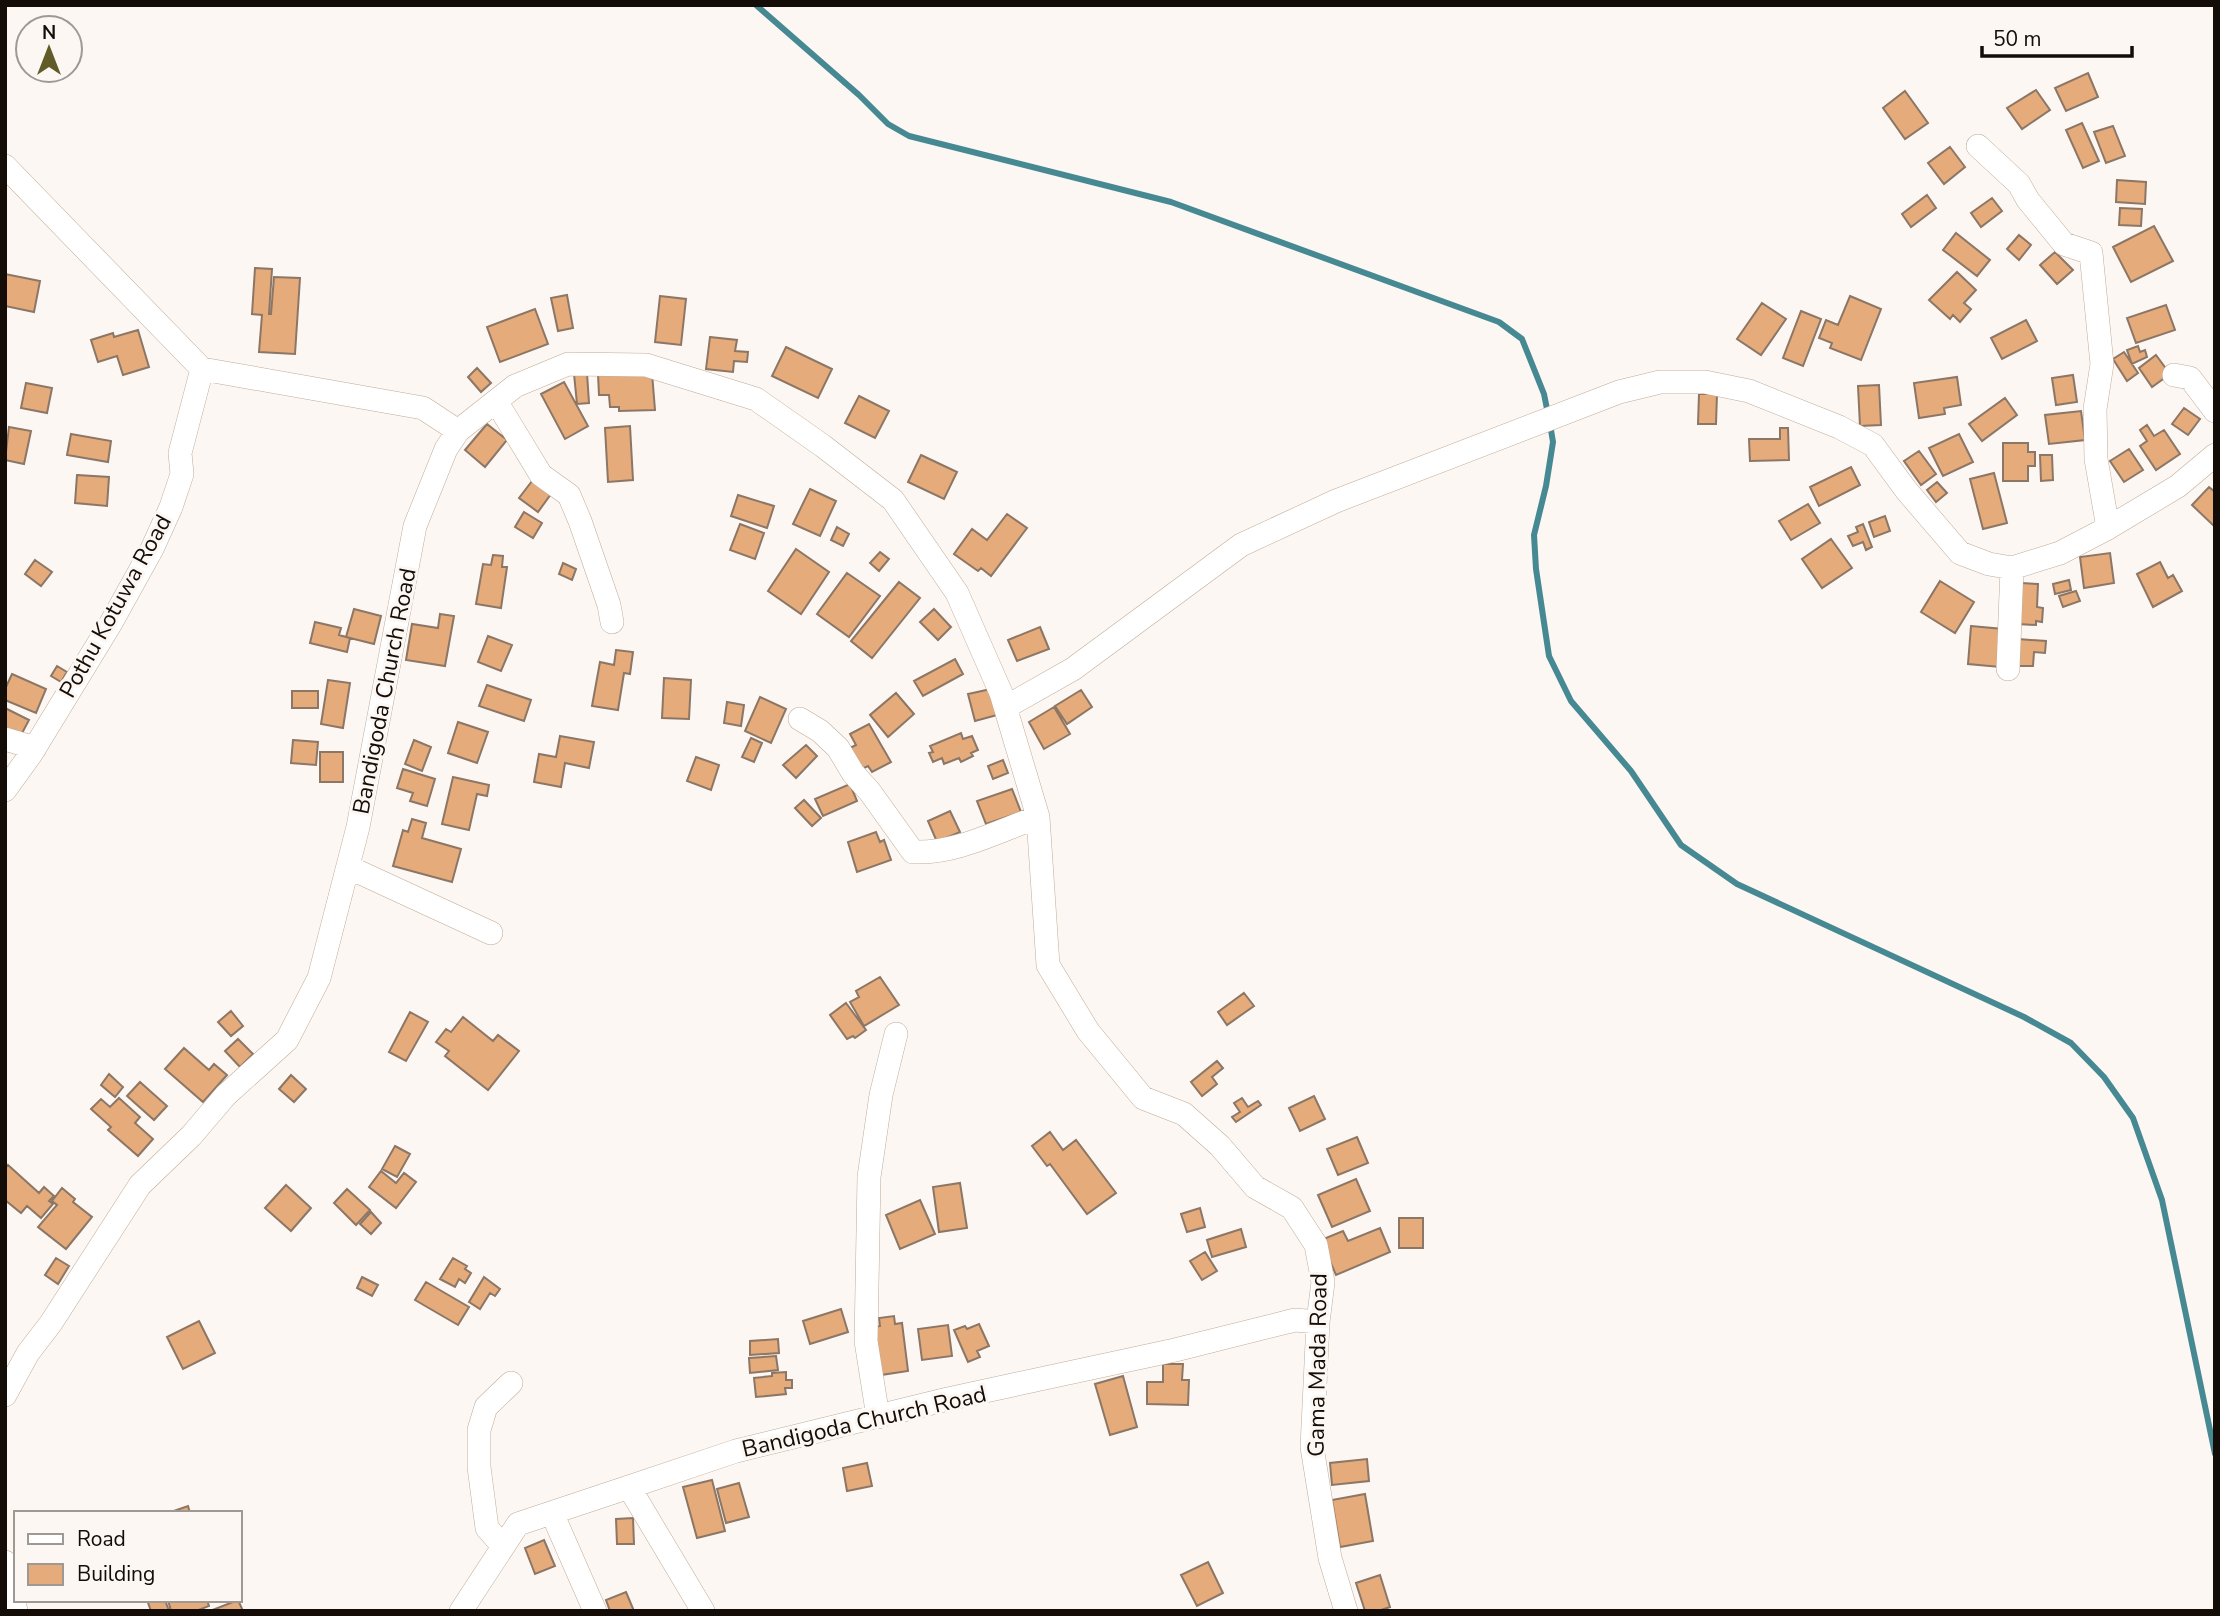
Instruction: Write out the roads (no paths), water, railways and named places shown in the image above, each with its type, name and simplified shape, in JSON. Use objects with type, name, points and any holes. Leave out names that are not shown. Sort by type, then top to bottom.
[{"type":"street","points":[[1978,146],[2019,184],[2028,200],[2064,244],[2091,253],[2102,364],[2095,409],[2096,459],[2108,528]]},
{"type":"street","points":[[5,166],[202,369],[423,408],[458,431]]},
{"type":"street","name":"Gama Mada Road","points":[[458,431],[515,386],[568,364],[646,365],[756,399],[893,500],[957,593],[1006,707],[1038,817],[1048,965],[1088,1031],[1143,1098],[1184,1114],[1220,1146],[1255,1187],[1292,1208],[1316,1245],[1324,1282],[1318,1322],[1312,1447],[1330,1558],[1346,1611]]},
{"type":"street","name":"Pothu Kotuwa Road","points":[[5,790],[35,748],[111,623],[152,549],[171,507],[181,474],[180,453],[202,369]]},
{"type":"street","points":[[2174,375],[2190,378],[2215,411]]},
{"type":"street","points":[[1006,707],[1073,668],[1241,545],[1336,501],[1619,391],[1660,382],[1705,382],[1749,391],[1839,427],[1874,445],[1906,490],[1960,553],[1989,564],[2012,568],[2060,553],[2108,528],[2178,486],[2215,455]]},
{"type":"street","points":[[496,401],[541,475],[569,495],[609,605],[612,622]]},
{"type":"street","name":"Bandigoda Church Road","points":[[5,1395],[28,1353],[51,1323],[140,1185],[191,1136],[226,1095],[287,1040],[319,978],[358,827],[415,526],[446,449],[458,431]]},
{"type":"street","points":[[2008,668],[2012,568]]},
{"type":"street","points":[[800,719],[820,731],[838,748],[853,773],[913,852],[933,853],[1038,817]]},
{"type":"street","points":[[5,740],[35,748]]},
{"type":"street","points":[[348,867],[491,933]]},
{"type":"street","points":[[878,1417],[866,1342],[869,1177],[881,1095],[896,1034]]},
{"type":"street","name":"Bandigoda Church Road","points":[[461,1611],[518,1524],[736,1451],[1294,1320],[1318,1322]]},
{"type":"street","points":[[503,1546],[487,1528],[479,1468],[479,1430],[486,1407],[511,1383]]},
{"type":"street","points":[[629,1487],[703,1611]]},
{"type":"street","points":[[552,1513],[595,1611]]},
{"type":"street","points":[[5,1562],[16,1611]]},
{"type":"waterway","points":[[756,5],[859,95],[888,124],[909,136],[1171,202],[1499,322],[1522,339],[1544,394],[1548,414]]},
{"type":"waterway","points":[[1550,424],[1553,442],[1534,535],[1536,569],[1549,656],[1571,701],[1631,771],[1681,845],[1737,884],[2024,1017],[2071,1043],[2104,1077],[2133,1118],[2162,1200],[2215,1454]]}]
